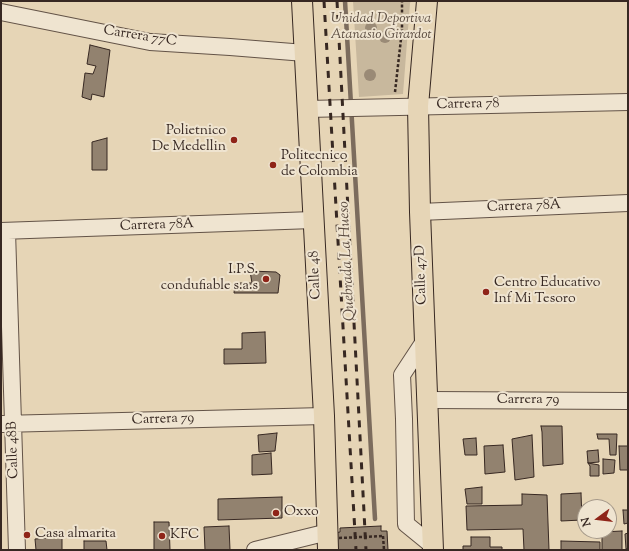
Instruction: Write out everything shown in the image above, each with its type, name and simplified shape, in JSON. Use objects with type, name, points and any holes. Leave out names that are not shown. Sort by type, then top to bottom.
[{"type":"main road","name":"Calle 48","points":[[302,1],[331,540]]},
{"type":"main road","name":"Calle 47D","points":[[429,1],[418,106],[420,212],[433,548]]},
{"type":"street","name":"Carrera 77C","points":[[1,12],[150,42],[305,53]]},
{"type":"street","name":"Carrera 78","points":[[307,109],[628,102]]},
{"type":"street","name":"Carrera 78A","points":[[420,212],[628,203]]},
{"type":"street","name":"Carrera 78A","points":[[4,231],[313,220]]},
{"type":"street","name":"Calle 48B","points":[[4,231],[7,424],[17,550]]},
{"type":"street","points":[[425,340],[402,375],[406,524],[433,548]]},
{"type":"street","name":"Carrera 79","points":[[428,400],[628,401]]},
{"type":"street","name":"Carrera 79","points":[[7,424],[324,416]]},
{"type":"street","points":[[256,550],[320,534],[331,540]]},
{"type":"path","points":[[394,107],[402,30],[402,1]]},
{"type":"path","points":[[331,540],[383,536],[384,550]]},
{"type":"green space","name":"Unidad Deportiva Atanasio Girardot","points":[[353,1],[411,1],[403,94],[359,97]]},
{"type":"building","points":[[90,45],[110,50],[104,97],[92,94],[91,100],[82,97],[85,73],[93,74],[96,66],[87,64]]},
{"type":"building","points":[[107,138],[107,170],[92,170],[92,142]]},
{"type":"building","name":"I.P.S. condufiable s.a.s","points":[[250,271],[276,272],[280,275],[278,293],[234,293],[235,283],[252,283]]},
{"type":"building","points":[[265,332],[266,363],[224,364],[224,349],[242,349],[242,333]]},
{"type":"building","points":[[541,426],[562,426],[563,464],[543,466]]},
{"type":"building","points":[[277,433],[275,451],[259,452],[258,435]]},
{"type":"building","points":[[597,434],[617,434],[616,455],[610,455],[609,439],[598,439]]},
{"type":"building","points":[[532,435],[534,477],[515,480],[512,439]]},
{"type":"building","points":[[476,438],[477,455],[465,455],[463,439]]},
{"type":"building","points":[[503,445],[505,472],[485,474],[484,446]]},
{"type":"building","points":[[619,446],[628,446],[628,470],[620,470]]},
{"type":"building","points":[[598,450],[599,462],[588,463],[587,451]]},
{"type":"building","points":[[271,453],[272,474],[252,475],[252,455]]},
{"type":"building","points":[[603,459],[615,460],[614,473],[603,474]]},
{"type":"building","points":[[588,463],[599,465],[599,476],[590,476],[590,466]]},
{"type":"building","points":[[482,487],[482,504],[467,504],[465,489]]},
{"type":"building","points":[[581,493],[581,499],[577,499],[577,520],[561,521],[561,494]]},
{"type":"building","points":[[522,494],[547,495],[549,550],[524,550],[523,529],[467,530],[466,506],[522,505]]},
{"type":"building","points":[[282,497],[282,518],[218,520],[218,499]]},
{"type":"building","points":[[623,510],[628,510],[628,523],[624,524]]},
{"type":"building","name":"KFC","points":[[154,522],[169,522],[170,550],[154,550]]},
{"type":"building","points":[[229,526],[230,550],[205,550],[204,527]]},
{"type":"building","points":[[381,526],[381,531],[387,531],[388,550],[334,550],[334,533],[340,532],[340,528]]},
{"type":"building","points":[[617,531],[622,531],[622,550],[602,550],[602,539],[617,539]]},
{"type":"building","points":[[628,533],[628,548],[626,549],[625,534]]},
{"type":"building","points":[[62,537],[62,550],[36,550],[35,539]]},
{"type":"building","points":[[471,537],[490,537],[490,547],[502,547],[502,550],[463,550],[463,546],[471,546]]},
{"type":"building","points":[[84,541],[106,541],[107,550],[84,550]]},
{"type":"building","points":[[561,541],[600,542],[600,550],[561,550]]},
{"type":"waterway","name":"Quebrada La Hueso","points":[[345,1],[375,519]]},
{"type":"railway","points":[[324,1],[356,550]]},
{"type":"railway","points":[[337,1],[366,550]]},
{"type":"place","name":"Polietnico De Medellin","points":[[234,140]]},
{"type":"place","name":"Politecnico de Colombia","points":[[273,165]]},
{"type":"place","name":"I.P.S. condufiable s.a.s","points":[[266,279]]},
{"type":"place","name":"Centro Educativo Inf Mi Tesoro","points":[[486,292]]},
{"type":"place","name":"Oxxo","points":[[276,513]]},
{"type":"place","name":"Casa almarita","points":[[27,535]]},
{"type":"place","name":"KFC","points":[[162,536]]}]
